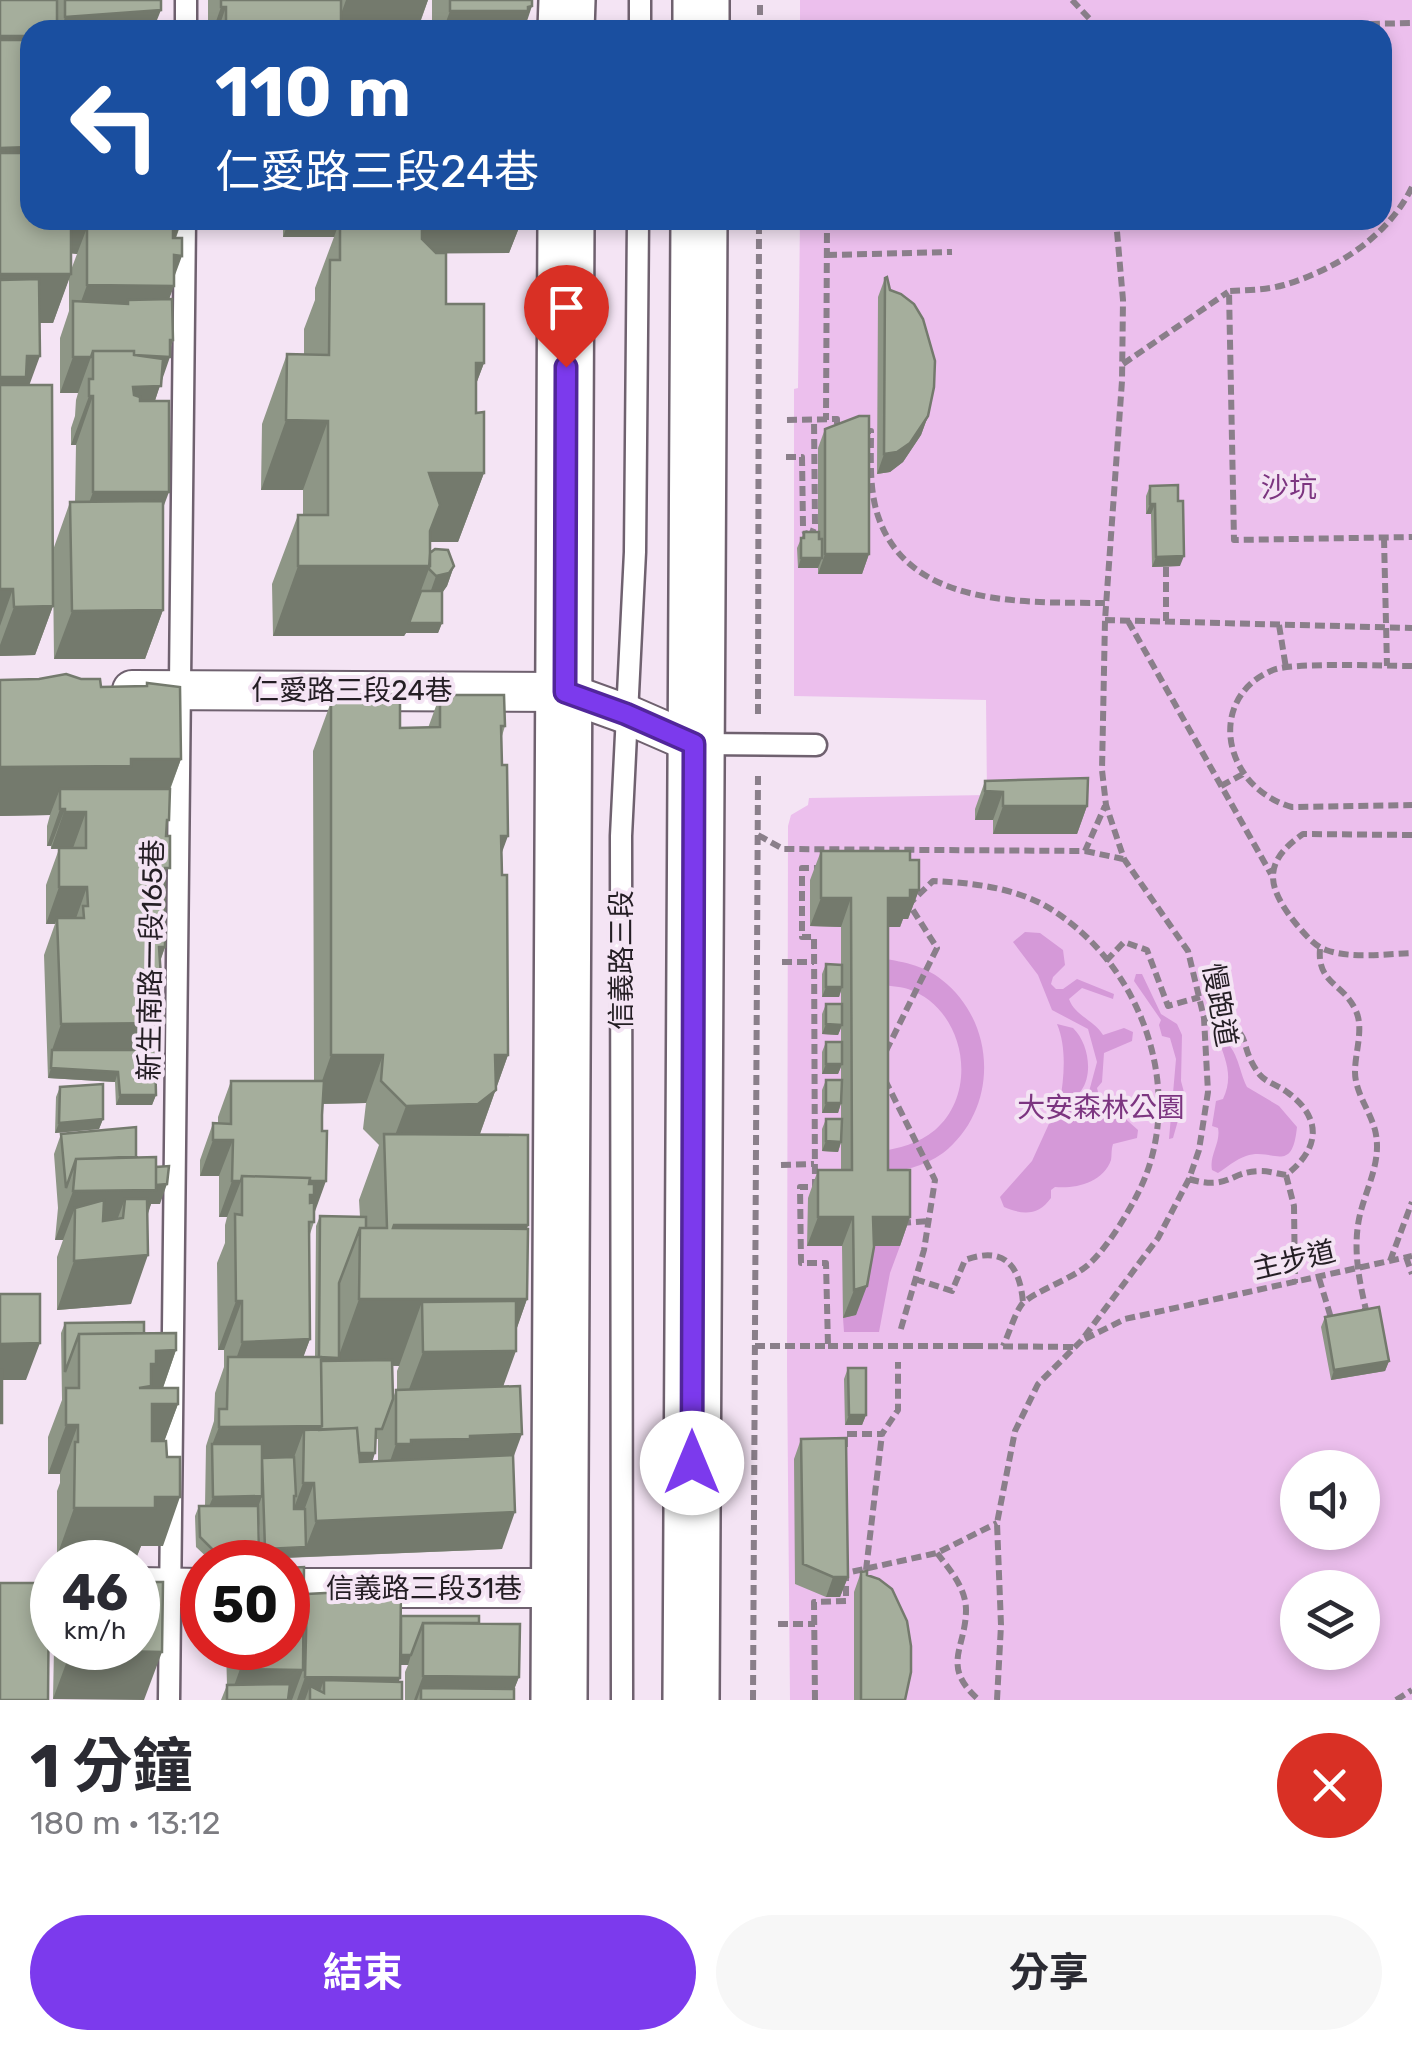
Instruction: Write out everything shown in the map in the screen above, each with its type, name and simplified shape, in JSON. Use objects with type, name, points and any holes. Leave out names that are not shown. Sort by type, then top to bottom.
[{"type":"main road","name":"信義路三段","points":[[558,1700],[566,230]]},
{"type":"main road","points":[[691,1700],[700,230]]},
{"type":"street","name":"仁愛路三段24巷","points":[[91,690],[565,692],[694,744]]},
{"type":"street","name":"信義路三段31巷","points":[[310,1588],[560,1588]]},
{"type":"lane","name":"新生南路一段165巷","points":[[170,1700],[185,230]]},
{"type":"lane","name":"信義路三段","points":[[622,1700],[621,852],[635,552],[638,230]]},
{"type":"lane","points":[[694,744],[816,745]]},
{"type":"path","points":[[1072,0],[1091,20]]},
{"type":"path","points":[[1392,215],[1412,187]]},
{"type":"path","points":[[752,1700],[759,230]]},
{"type":"path","points":[[826,420],[827,230]]},
{"type":"path","name":"慢跑道","points":[[997,1700],[1001,1625],[996,1522],[1015,1431],[1038,1384],[1078,1344],[1158,1238],[1189,1179],[1202,1134],[1208,1092],[1204,1018],[1188,951],[1124,859],[1106,805],[1102,770],[1105,620],[1122,364],[1123,300],[1117,230]]},
{"type":"path","points":[[1122,364],[1229,291],[1280,286],[1330,269],[1380,230]]},
{"type":"path","points":[[827,255],[952,252]]},
{"type":"path","points":[[1229,291],[1234,540],[1412,537]]},
{"type":"path","points":[[787,420],[837,420],[837,436],[871,431],[872,491],[878,516],[892,547],[909,565],[930,578],[987,598],[1106,603]]},
{"type":"path","points":[[786,457],[802,457],[802,526],[808,542],[815,526],[814,420]]},
{"type":"path","points":[[1384,538],[1387,666]]},
{"type":"path","points":[[1166,567],[1166,621]]},
{"type":"path","points":[[1105,620],[1412,628]]},
{"type":"path","points":[[1128,620],[1272,876],[1275,893],[1287,912],[1320,949],[1341,955],[1412,953]]},
{"type":"path","points":[[1279,625],[1286,668]]},
{"type":"path","points":[[1412,666],[1273,670],[1242,696],[1234,712],[1231,747],[1242,774],[1274,802],[1292,807],[1412,806]]},
{"type":"path","points":[[1221,786],[1242,774]]},
{"type":"path","points":[[1085,851],[1106,805]]},
{"type":"path","points":[[1272,876],[1276,858],[1303,834],[1412,835]]},
{"type":"path","points":[[758,835],[782,849],[1085,851],[1124,859]]},
{"type":"path","points":[[843,849],[843,868]]},
{"type":"path","points":[[828,1346],[826,1263],[801,1263],[804,1222],[800,1187],[815,1187],[814,938],[802,937],[806,903],[802,868],[829,868]]},
{"type":"path","points":[[900,1332],[935,1180],[878,1067],[937,948],[909,904],[933,882],[998,887],[1056,912],[1106,962],[1144,1016],[1155,1064],[1159,1105],[1155,1149],[1137,1196],[1089,1265],[1023,1303]]},
{"type":"path","points":[[1106,962],[1124,942],[1147,950],[1168,1006],[1200,998]]},
{"type":"path","points":[[1319,1278],[1328,1319],[1366,1310],[1356,1269],[1358,1224],[1377,1164],[1376,1132],[1355,1075],[1358,1017],[1348,996],[1327,980],[1318,965],[1320,949]]},
{"type":"path","points":[[782,962],[814,962]]},
{"type":"path","points":[[1189,1179],[1224,1184],[1242,1174],[1260,1171],[1286,1175],[1304,1161],[1312,1141],[1312,1120],[1300,1102],[1263,1080],[1250,1060],[1246,1040],[1238,1028],[1204,1018]]},
{"type":"path","points":[[781,1165],[814,1164]]},
{"type":"path","points":[[1286,1175],[1294,1206],[1295,1283]]},
{"type":"path","points":[[1390,1261],[1412,1202]]},
{"type":"path","points":[[900,1222],[928,1222]]},
{"type":"path","points":[[915,1280],[952,1291],[965,1260],[985,1253],[1003,1257],[1022,1280],[1023,1303],[1003,1346]]},
{"type":"path","points":[[1409,1256],[1412,1274]]},
{"type":"path","name":"主步道","points":[[1078,1344],[1126,1319],[1409,1256]]},
{"type":"path","points":[[755,1346],[1078,1344]]},
{"type":"path","points":[[866,1570],[882,1434],[898,1410],[898,1362]]},
{"type":"path","points":[[845,1464],[845,1434],[882,1434]]},
{"type":"path","points":[[846,1573],[937,1553],[996,1522]]},
{"type":"path","points":[[937,1553],[960,1585],[966,1609],[956,1655],[958,1670],[979,1700]]},
{"type":"path","points":[[814,1602],[846,1601],[846,1555]]},
{"type":"path","points":[[814,1592],[815,1700]]},
{"type":"path","points":[[778,1624],[814,1624]]},
{"type":"path","points":[[1396,1700],[1412,1690]]},
{"type":"green space","name":"大安森林公園","points":[[800,0],[1412,0],[1412,1700],[790,1700],[788,826],[791,815],[808,805],[809,798],[987,795],[986,700],[794,696],[794,389],[798,388],[800,230],[1392,230],[1392,20],[800,20]]},
{"type":"shaded area","points":[[1025,932],[1040,933],[1063,950],[1065,965],[1051,984],[1056,989],[1063,989],[1077,979],[1114,994],[1113,999],[1082,988],[1069,999],[1103,1035],[1124,1028],[1133,1032],[1132,1041],[1104,1053],[1102,1082],[1097,1088],[1099,1096],[1119,1107],[1120,1114],[1138,1130],[1137,1138],[1113,1144],[1107,1168],[1095,1179],[1071,1187],[1055,1187],[1041,1208],[1018,1212],[1004,1207],[1000,1197],[1032,1161],[1053,1115],[1087,1099],[1097,1062],[1088,1029],[1052,1010],[1038,975],[1013,942]]},
{"type":"shaded area","points":[[878,958],[928,971],[960,998],[973,1019],[984,1066],[982,1090],[961,1135],[928,1162],[878,1174],[878,1152],[922,1139],[949,1114],[958,1095],[961,1074],[960,1052],[943,1014],[908,989],[877,984]]},
{"type":"shaded area","points":[[1136,974],[1142,974],[1161,1014],[1177,1024],[1182,1035],[1181,1081],[1185,1096],[1173,1138],[1169,1139],[1176,1059],[1170,1038],[1162,1036],[1161,1020],[1134,981]]},
{"type":"shaded area","points":[[1057,1024],[1073,1028],[1088,1059],[1080,1092],[1060,1102],[1063,1053]]},
{"type":"shaded area","points":[[1218,1038],[1234,1052],[1247,1087],[1279,1106],[1297,1127],[1291,1151],[1286,1155],[1246,1156],[1218,1173],[1212,1170],[1218,1133],[1218,1128],[1212,1126],[1216,1101],[1223,1099],[1228,1083]]},
{"type":"shaded area","points":[[863,1246],[900,1246],[890,1273],[879,1332],[844,1332],[843,1318],[856,1315]]},
{"type":"building","points":[[0,0],[57,0],[57,20],[20,20],[20,36],[0,36]]},
{"type":"building","points":[[65,0],[161,0],[161,10],[65,17]]},
{"type":"building","points":[[221,0],[341,0],[341,20],[226,20],[226,7],[221,7]]},
{"type":"building","points":[[450,0],[532,0],[532,6],[528,11],[450,11]]},
{"type":"building","points":[[0,40],[20,40],[20,147],[0,148]]},
{"type":"building","points":[[0,153],[20,153],[20,230],[71,230],[71,274],[0,274]]},
{"type":"building","points":[[87,230],[173,230],[173,238],[182,238],[182,256],[174,255],[174,286],[87,285]]},
{"type":"building","points":[[340,230],[422,230],[422,239],[436,253],[446,253],[446,304],[484,304],[484,363],[476,363],[476,413],[484,412],[484,473],[429,473],[440,505],[430,531],[430,566],[298,566],[298,515],[328,515],[328,421],[286,420],[287,354],[329,355],[330,260],[340,260]]},
{"type":"building","points":[[885,278],[890,290],[914,304],[923,319],[935,361],[928,416],[910,443],[897,452],[884,454]]},
{"type":"building","points":[[39,279],[40,356],[27,356],[26,377],[0,377],[0,280]]},
{"type":"building","points":[[172,299],[170,357],[134,355],[134,351],[93,351],[91,357],[73,357],[73,301],[128,304],[128,300]]},
{"type":"building","points":[[93,351],[134,351],[134,355],[163,359],[161,386],[133,387],[140,401],[169,401],[169,492],[93,492],[93,396],[89,396],[89,379],[93,379]]},
{"type":"building","points":[[0,385],[52,385],[53,606],[14,607],[13,589],[0,589]]},
{"type":"building","points":[[869,416],[869,554],[825,554],[825,429]]},
{"type":"building","points":[[1178,485],[1178,501],[1183,501],[1184,556],[1156,557],[1155,504],[1150,504],[1150,486]]},
{"type":"building","points":[[163,501],[163,610],[72,611],[70,502]]},
{"type":"building","points":[[804,532],[819,532],[822,558],[801,558]]},
{"type":"building","points":[[435,549],[448,550],[454,566],[449,573],[436,576],[429,569],[430,553]]},
{"type":"building","points":[[421,591],[442,591],[442,623],[409,623]]},
{"type":"building","points":[[66,674],[100,679],[101,687],[147,683],[180,687],[181,759],[131,759],[131,766],[0,767],[0,680]]},
{"type":"building","points":[[400,694],[400,728],[440,727],[440,695],[504,695],[502,765],[507,765],[508,836],[501,836],[502,875],[507,875],[508,1055],[495,1055],[496,1090],[478,1104],[406,1106],[381,1081],[383,1055],[331,1055],[331,702],[335,702],[335,695]]},
{"type":"building","points":[[1088,778],[1087,806],[1003,806],[1003,792],[985,791],[985,781]]},
{"type":"building","points":[[60,789],[170,789],[165,947],[159,947],[164,1023],[61,1024],[57,918],[84,918],[83,906],[88,906],[87,887],[59,887],[59,848],[86,848],[86,812],[60,809]]},
{"type":"building","points":[[821,851],[910,851],[910,860],[919,860],[919,890],[910,890],[910,898],[888,898],[888,1170],[910,1170],[910,1217],[873,1217],[874,1247],[867,1286],[854,1290],[853,1217],[818,1217],[818,1170],[852,1170],[851,898],[821,898]]},
{"type":"building","points":[[826,964],[842,965],[842,987],[826,987]]},
{"type":"building","points":[[826,1004],[842,1004],[842,1025],[826,1024]]},
{"type":"building","points":[[826,1042],[842,1042],[842,1064],[826,1064]]},
{"type":"building","points":[[52,1050],[155,1050],[156,1095],[120,1095],[118,1072],[51,1068]]},
{"type":"building","points":[[826,1080],[842,1080],[841,1103],[826,1103]]},
{"type":"building","points":[[231,1081],[324,1081],[326,1181],[242,1176],[241,1181],[232,1181],[233,1140],[213,1140],[213,1123],[231,1124]]},
{"type":"building","points":[[103,1084],[103,1119],[59,1123],[60,1087]]},
{"type":"building","points":[[826,1119],[842,1119],[841,1142],[826,1141]]},
{"type":"building","points":[[136,1127],[136,1157],[76,1159],[66,1188],[61,1134]]},
{"type":"building","points":[[384,1134],[528,1135],[528,1225],[393,1228],[528,1229],[527,1299],[359,1299],[360,1228],[387,1228]]},
{"type":"building","points":[[156,1157],[156,1190],[73,1191],[76,1159]]},
{"type":"building","points":[[169,1166],[167,1184],[156,1185],[156,1167]]},
{"type":"building","points":[[242,1176],[310,1178],[309,1184],[314,1184],[310,1203],[314,1202],[314,1222],[309,1222],[310,1339],[242,1342],[242,1301],[236,1301],[235,1214],[242,1215]]},
{"type":"building","points":[[125,1199],[147,1199],[148,1255],[74,1261],[75,1208],[104,1200],[103,1221],[123,1218]]},
{"type":"building","points":[[320,1216],[366,1217],[366,1228],[360,1228],[339,1283],[339,1358],[319,1357]]},
{"type":"building","points":[[0,1294],[40,1294],[40,1343],[0,1344]]},
{"type":"building","points":[[516,1301],[516,1351],[423,1352],[422,1302]]},
{"type":"building","points":[[1379,1307],[1389,1361],[1334,1370],[1325,1317]]},
{"type":"building","points":[[144,1322],[144,1333],[79,1334],[65,1372],[65,1323]]},
{"type":"building","points":[[176,1333],[176,1350],[156,1351],[156,1364],[151,1364],[151,1386],[139,1388],[178,1388],[178,1404],[152,1404],[152,1441],[166,1441],[167,1457],[180,1457],[180,1497],[155,1497],[155,1508],[74,1508],[78,1425],[66,1425],[66,1388],[79,1388],[79,1334]]},
{"type":"building","points":[[228,1357],[321,1357],[322,1426],[219,1427],[219,1409],[227,1409]]},
{"type":"building","points":[[392,1360],[393,1399],[382,1429],[376,1429],[375,1453],[359,1453],[357,1428],[320,1430],[321,1361]]},
{"type":"building","points":[[848,1368],[866,1368],[866,1415],[849,1415]]},
{"type":"building","points":[[2,1370],[2,1423],[0,1423]]},
{"type":"building","points":[[520,1386],[522,1434],[396,1444],[396,1390]]},
{"type":"building","points":[[357,1428],[360,1462],[513,1455],[515,1512],[316,1521],[314,1483],[303,1483],[304,1430]]},
{"type":"building","points":[[846,1438],[848,1577],[833,1577],[803,1564],[801,1439]]},
{"type":"building","points":[[212,1444],[262,1444],[262,1496],[213,1497]]},
{"type":"building","points":[[294,1457],[294,1509],[305,1509],[306,1540],[265,1540],[262,1458]]},
{"type":"building","points":[[199,1506],[258,1506],[259,1540],[200,1537]]},
{"type":"building","points":[[867,1571],[867,1575],[892,1589],[907,1621],[911,1672],[905,1700],[861,1700],[861,1572]]},
{"type":"building","points":[[160,1582],[163,1582],[160,1652]]},
{"type":"building","points":[[0,1583],[30,1583],[30,1670],[48,1670],[48,1700],[0,1700]]},
{"type":"building","points":[[401,1589],[400,1678],[305,1677],[305,1670],[310,1670],[310,1594]]},
{"type":"building","points":[[401,1616],[479,1616],[479,1623],[423,1623],[411,1655],[401,1655]]},
{"type":"building","points":[[423,1623],[520,1624],[519,1677],[423,1676]]},
{"type":"building","points":[[324,1680],[402,1682],[402,1700],[310,1700],[310,1686],[324,1693]]},
{"type":"building","points":[[290,1684],[288,1700],[227,1700],[227,1685]]},
{"type":"building","points":[[421,1688],[514,1689],[514,1700],[421,1700]]},
{"type":"route","points":[[566,367],[565,692],[694,744],[692,1463]]},
{"type":"park label","name":"沙坑","points":[[1289,487]]}]
